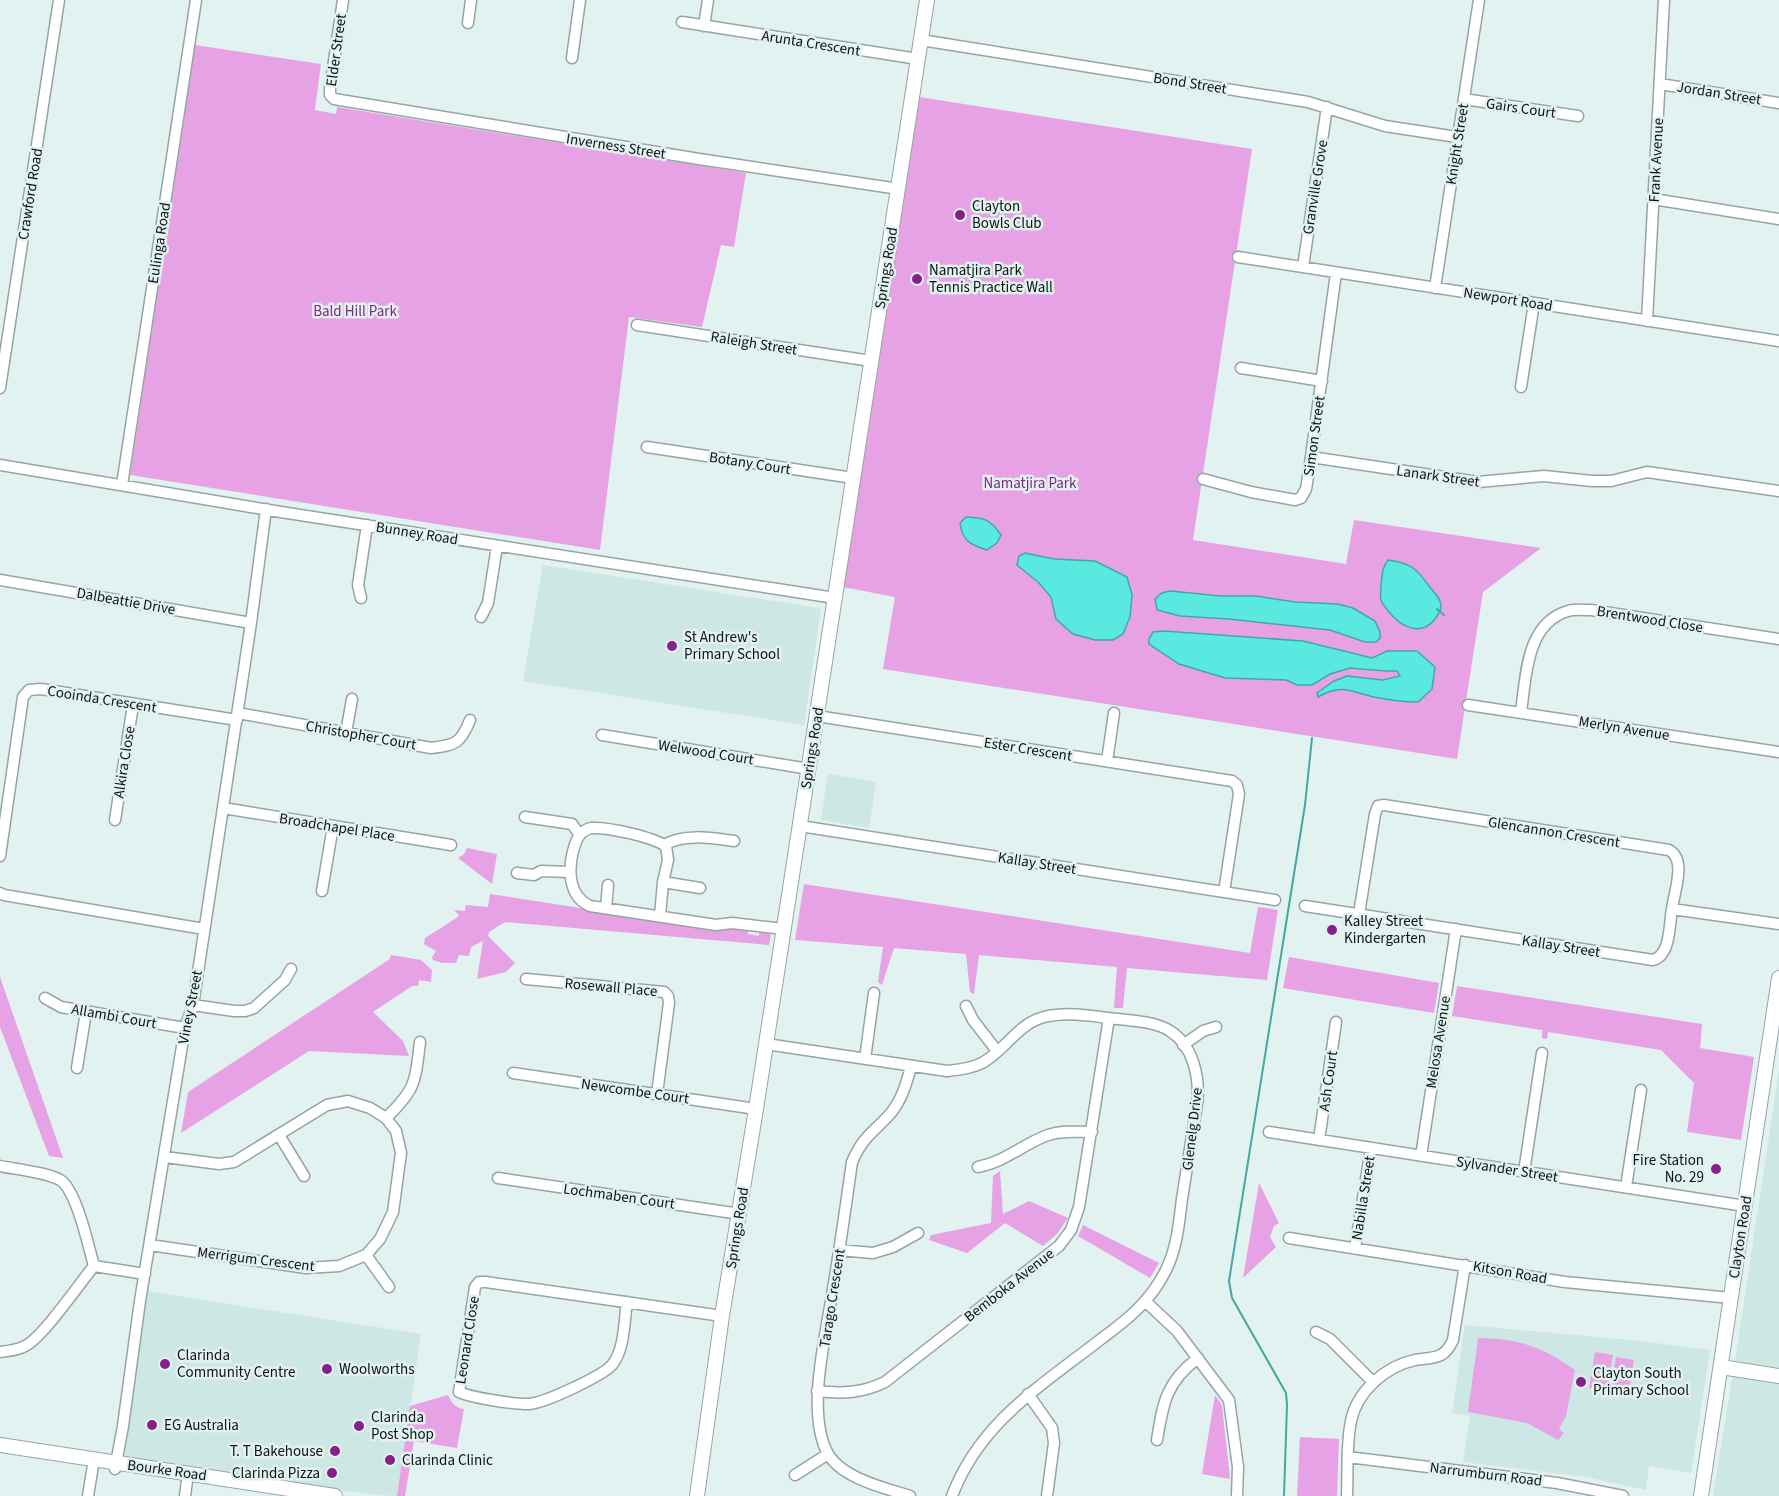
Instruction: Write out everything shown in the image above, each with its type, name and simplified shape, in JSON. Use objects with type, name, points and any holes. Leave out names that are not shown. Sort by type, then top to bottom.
[{"type":"main road","name":"Springs Road","points":[[697,1496],[722,1316],[740,1214],[927,0]]},
{"type":"main road","name":"Clayton Road","points":[[1701,1496],[1745,1206],[1774,1049],[1779,978]]},
{"type":"main road","points":[[1721,1367],[1779,1376]]},
{"type":"main road","name":"Bourke Road","points":[[0,1445],[187,1477],[335,1496]]},
{"type":"main road","name":"Bourke Road","points":[[0,1453],[93,1462]]},
{"type":"main road","name":"Bourke Road","points":[[187,1477],[287,1496]]},
{"type":"street","name":"Crawford Road","points":[[0,388],[60,0]]},
{"type":"street","name":"Eulinga Road","points":[[122,485],[196,0]]},
{"type":"street","points":[[331,0],[343,1]]},
{"type":"street","points":[[468,23],[471,0]]},
{"type":"street","points":[[572,58],[580,0]]},
{"type":"street","points":[[704,26],[708,0]]},
{"type":"street","name":"Knight Street","points":[[1435,288],[1479,0]]},
{"type":"street","name":"Frank Avenue","points":[[1647,321],[1664,0]]},
{"type":"street","name":"Elder Street","points":[[334,99],[330,95],[330,88],[343,1]]},
{"type":"street","name":"Arunta Crescent","points":[[682,22],[918,59]]},
{"type":"street","name":"Bond Street","points":[[921,40],[1296,100],[1327,107],[1385,126],[1457,137]]},
{"type":"street","name":"Jordan Street","points":[[1660,84],[1779,103]]},
{"type":"street","name":"Inverness Street","points":[[334,99],[699,159],[899,189]]},
{"type":"street","name":"Gairs Court","points":[[1464,99],[1578,116]]},
{"type":"street","name":"Granville Grove","points":[[1303,267],[1327,107]]},
{"type":"street","points":[[1653,199],[1779,219]]},
{"type":"street","name":"Newport Road","points":[[1238,257],[1779,341]]},
{"type":"street","name":"Simon Street","points":[[1203,479],[1251,492],[1295,500],[1301,498],[1306,489],[1311,457],[1336,273]]},
{"type":"street","points":[[1521,387],[1534,303]]},
{"type":"street","name":"Raleigh Street","points":[[637,325],[871,361]]},
{"type":"street","points":[[1241,368],[1322,381]]},
{"type":"street","name":"Botany Court","points":[[647,447],[853,478]]},
{"type":"street","name":"Lanark Street","points":[[1311,457],[1478,482],[1544,476],[1611,481],[1647,472],[1779,490]]},
{"type":"street","name":"Bunney Road","points":[[0,465],[497,546],[835,598]]},
{"type":"street","name":"Viney Street","points":[[115,1466],[185,1028],[193,1005],[238,716],[266,509]]},
{"type":"street","points":[[361,598],[358,585],[367,525]]},
{"type":"street","points":[[481,616],[488,603],[497,546]]},
{"type":"street","name":"Dalbeattie Drive","points":[[0,580],[251,623]]},
{"type":"street","name":"Brentwood Close","points":[[1521,712],[1530,653],[1538,635],[1549,621],[1568,611],[1592,610],[1779,639]]},
{"type":"street","name":"Cooinda Crescent","points":[[0,856],[23,697],[29,690],[41,689],[133,705],[238,716]]},
{"type":"street","points":[[346,733],[352,699]]},
{"type":"street","name":"Alkira Close","points":[[115,820],[133,705]]},
{"type":"street","name":"Merlyn Avenue","points":[[1468,705],[1779,752]]},
{"type":"street","points":[[1107,761],[1114,713]]},
{"type":"street","name":"Christopher Court","points":[[238,716],[431,748],[451,746],[463,737],[470,720]]},
{"type":"street","name":"Ester Crescent","points":[[817,716],[1241,783],[1224,892]]},
{"type":"street","name":"Welwood Court","points":[[602,735],[809,769]]},
{"type":"street","name":"Glencannon Crescent","points":[[1359,914],[1375,803],[1669,850],[1675,854],[1678,862],[1671,909]]},
{"type":"street","name":"Broadchapel Place","points":[[223,808],[451,845]]},
{"type":"street","points":[[525,817],[573,824],[580,835]]},
{"type":"street","points":[[322,891],[333,826]]},
{"type":"street","name":"Kallay Street","points":[[800,826],[1275,900]]},
{"type":"street","points":[[660,916],[663,882],[668,860],[666,846],[650,838],[592,828],[580,835],[576,842],[570,872],[573,887],[580,901],[590,906],[716,925],[732,922],[784,929]]},
{"type":"street","points":[[664,845],[677,838],[734,841]]},
{"type":"street","points":[[517,873],[570,872]]},
{"type":"street","points":[[663,882],[700,888]]},
{"type":"street","points":[[606,908],[608,885]]},
{"type":"street","points":[[0,893],[204,929]]},
{"type":"street","name":"Kallay Street","points":[[1305,906],[1653,960],[1659,958],[1665,950],[1671,909]]},
{"type":"street","points":[[1671,909],[1779,924]]},
{"type":"street","name":"Melosa Avenue","points":[[1421,1156],[1456,929]]},
{"type":"street","points":[[193,1005],[234,1011],[254,1008],[285,980],[291,969]]},
{"type":"street","name":"Rosewall Place","points":[[526,980],[664,992],[668,996],[669,1003],[657,1094]]},
{"type":"street","points":[[865,1059],[874,993]]},
{"type":"street","name":"Allambi Court","points":[[45,998],[61,1008],[185,1028]]},
{"type":"street","points":[[966,1006],[973,1020],[997,1052]]},
{"type":"street","points":[[77,1068],[86,1012]]},
{"type":"street","name":"Glenelg Drive","points":[[766,1044],[947,1071],[983,1063],[1024,1026],[1044,1017],[1075,1014],[1146,1023],[1170,1031],[1183,1045],[1196,1069],[1199,1082],[1197,1104],[1173,1252],[1166,1271],[1145,1301],[1125,1321],[1028,1394],[1000,1419],[983,1439],[968,1463],[952,1496]]},
{"type":"street","name":"Bemboka Avenue","points":[[817,1391],[840,1394],[872,1389],[885,1382],[1059,1246],[1071,1230],[1079,1207],[1109,1018]]},
{"type":"street","name":"Ash Court","points":[[1319,1140],[1336,1022]]},
{"type":"street","points":[[1183,1045],[1203,1031],[1216,1028]]},
{"type":"street","points":[[386,1118],[405,1100],[413,1086],[420,1042]]},
{"type":"street","points":[[1524,1172],[1542,1053]]},
{"type":"street","name":"Tarago Crescent","points":[[828,1454],[820,1432],[817,1391],[852,1162],[869,1132],[890,1113],[905,1091],[911,1066]]},
{"type":"street","name":"Newcombe Court","points":[[513,1073],[756,1109]]},
{"type":"street","points":[[1626,1187],[1641,1090]]},
{"type":"street","points":[[165,1157],[219,1164],[234,1162],[327,1106],[348,1101],[370,1108],[386,1118],[396,1131],[401,1154],[393,1212],[380,1239],[366,1255],[389,1287]]},
{"type":"street","points":[[978,1167],[1000,1161],[1048,1135],[1092,1132]]},
{"type":"street","name":"Sylvander Street","points":[[1269,1132],[1745,1206]]},
{"type":"street","points":[[279,1135],[304,1176]]},
{"type":"street","name":"Nabilla Street","points":[[1355,1248],[1371,1148]]},
{"type":"street","points":[[0,1166],[40,1173],[62,1181],[73,1196],[94,1266]]},
{"type":"street","name":"Lochmaben Court","points":[[498,1178],[740,1214]]},
{"type":"street","points":[[839,1250],[873,1253],[893,1247],[918,1233]]},
{"type":"street","name":"Kitson Road","points":[[1289,1238],[1565,1282],[1731,1298]]},
{"type":"street","name":"Merrigum Crescent","points":[[150,1245],[306,1268],[339,1266],[366,1255]]},
{"type":"street","points":[[1347,1496],[1351,1419],[1358,1402],[1384,1372],[1399,1365],[1442,1355],[1449,1349],[1454,1340],[1465,1265]]},
{"type":"street","points":[[94,1266],[145,1274]]},
{"type":"street","points":[[0,1352],[12,1351],[28,1344],[47,1326],[94,1266]]},
{"type":"street","name":"Leonard Close","points":[[627,1302],[618,1354],[612,1365],[602,1374],[542,1402],[528,1404],[469,1396],[459,1392],[475,1287],[479,1282],[627,1302],[722,1316]]},
{"type":"street","points":[[1145,1301],[1165,1318],[1198,1358],[1230,1403],[1238,1467],[1237,1496]]},
{"type":"street","points":[[1316,1332],[1330,1339],[1373,1382]]},
{"type":"street","points":[[1156,1440],[1163,1404],[1169,1388],[1178,1375],[1198,1358]]},
{"type":"street","points":[[1028,1394],[1052,1428],[1054,1443],[1047,1496]]},
{"type":"street","points":[[795,1475],[828,1454],[847,1472],[856,1477],[910,1496]]},
{"type":"street","name":"Narrumburn Road","points":[[1348,1457],[1557,1483],[1623,1496]]},
{"type":"street","points":[[88,1496],[93,1462]]},
{"type":"street","points":[[185,1496],[187,1477]]},
{"type":"shaded area","name":"St Andrew's Primary School","points":[[543,565],[819,608],[821,611],[804,725],[523,681]]},
{"type":"shaded area","points":[[828,774],[876,782],[869,828],[821,820]]},
{"type":"shaded area","points":[[1779,1070],[1779,1496],[1713,1496],[1736,1355]]},
{"type":"shaded area","points":[[146,1291],[421,1334],[397,1496],[374,1495],[170,1466],[124,1457]]},
{"type":"shaded area","name":"Clayton South Primary School","points":[[1465,1325],[1632,1340],[1710,1350],[1691,1473],[1649,1466],[1646,1490],[1585,1477],[1463,1462],[1470,1416],[1452,1413]]},
{"type":"green space","name":"Bald Hill Park","points":[[195,45],[321,64],[315,110],[336,114],[337,107],[746,173],[734,247],[721,245],[702,327],[629,317],[600,550],[130,475]]},
{"type":"green space","name":"Namatjira Park","points":[[919,97],[1252,149],[1193,540],[1346,564],[1354,520],[1541,548],[1483,592],[1457,759],[883,669],[895,597],[843,587]]},
{"type":"green space","points":[[467,848],[497,854],[492,884],[458,858]]},
{"type":"green space","points":[[804,884],[1250,953],[1258,907],[1278,910],[1267,980],[1127,968],[1123,1008],[1114,1008],[1117,967],[979,955],[974,994],[970,992],[966,954],[894,948],[882,985],[878,982],[883,947],[795,940]]},
{"type":"green space","points":[[490,894],[715,929],[729,926],[748,928],[748,934],[759,936],[760,929],[771,935],[769,945],[505,922],[489,932],[488,936],[515,963],[506,972],[477,979],[483,941],[471,947],[469,956],[459,955],[456,963],[442,963],[433,960],[432,957],[436,951],[424,944],[425,938],[458,917],[459,915],[454,910],[465,911],[466,905],[488,907]]},
{"type":"green space","points":[[391,955],[421,960],[432,970],[431,982],[419,980],[418,986],[412,986],[373,1012],[403,1041],[409,1056],[309,1051],[181,1133],[188,1092],[390,959]]},
{"type":"green space","points":[[1289,957],[1439,983],[1434,1013],[1283,988]]},
{"type":"green space","points":[[0,977],[63,1158],[49,1156],[0,1027]]},
{"type":"green space","points":[[1457,986],[1702,1024],[1700,1048],[1754,1057],[1741,1140],[1687,1132],[1694,1083],[1661,1050],[1548,1032],[1547,1039],[1542,1038],[1542,1030],[1452,1016]]},
{"type":"green space","points":[[1000,1171],[1003,1214],[1029,1201],[1068,1218],[1057,1234],[1043,1246],[1005,1223],[967,1253],[929,1240],[931,1235],[991,1223],[993,1176]]},
{"type":"green space","points":[[1259,1183],[1279,1223],[1274,1226],[1270,1237],[1276,1247],[1243,1278]]},
{"type":"green space","points":[[1083,1225],[1159,1263],[1150,1278],[1078,1236]]},
{"type":"green space","points":[[1478,1338],[1530,1345],[1575,1370],[1566,1416],[1559,1429],[1564,1433],[1558,1440],[1527,1423],[1468,1412]]},
{"type":"green space","points":[[1595,1352],[1613,1355],[1607,1391],[1589,1388]]},
{"type":"green space","points":[[1616,1357],[1634,1360],[1628,1396],[1610,1393]]},
{"type":"green space","points":[[448,1395],[454,1405],[464,1409],[457,1448],[414,1441],[405,1496],[397,1496],[410,1406]]},
{"type":"green space","points":[[1215,1395],[1222,1405],[1230,1479],[1202,1474]]},
{"type":"green space","points":[[1300,1437],[1339,1439],[1337,1496],[1297,1496]]},
{"type":"water","points":[[966,517],[983,519],[994,526],[1001,535],[997,543],[987,550],[968,541],[960,523]]},
{"type":"water","points":[[1025,553],[1054,559],[1095,561],[1127,577],[1132,595],[1130,617],[1123,634],[1113,640],[1095,640],[1073,634],[1056,619],[1051,597],[1038,582],[1017,565],[1019,556]]},
{"type":"water","points":[[1388,560],[1413,568],[1439,598],[1440,610],[1424,628],[1405,626],[1382,603],[1382,576]]},
{"type":"water","points":[[1170,591],[1338,604],[1353,608],[1375,621],[1380,638],[1376,642],[1365,642],[1330,630],[1180,616],[1157,610],[1155,599],[1162,593]]},
{"type":"water","points":[[1153,632],[1303,641],[1372,658],[1387,651],[1417,651],[1435,667],[1432,689],[1418,702],[1385,699],[1340,690],[1333,690],[1318,697],[1317,693],[1334,681],[1347,676],[1383,680],[1400,676],[1397,671],[1350,668],[1330,674],[1312,685],[1297,685],[1286,680],[1225,678],[1179,664],[1149,644]]},
{"type":"waterway","points":[[1437,609],[1444,615]]},
{"type":"waterway","points":[[1284,1496],[1286,1393],[1232,1298],[1229,1281],[1305,805],[1312,738]]},
{"type":"place","name":"Clayton Bowls Club","points":[[960,215]]},
{"type":"place","name":"Namatjira Park Tennis Practice Wall","points":[[917,279]]},
{"type":"place","name":"St Andrew's Primary School","points":[[672,646]]},
{"type":"place","name":"Kalley Street Kindergarten","points":[[1332,930]]},
{"type":"place","name":"Fire Station No. 29","points":[[1716,1169]]},
{"type":"place","name":"Clarinda Community Centre","points":[[165,1364]]},
{"type":"place","name":"Woolworths","points":[[327,1369]]},
{"type":"place","name":"Clayton South Primary School","points":[[1581,1382]]},
{"type":"place","name":"EG Australia","points":[[152,1425]]},
{"type":"place","name":"Clarinda Post Shop","points":[[359,1426]]},
{"type":"place","name":"T. T Bakehouse","points":[[335,1451]]},
{"type":"place","name":"Clarinda Clinic","points":[[390,1460]]},
{"type":"place","name":"Clarinda Pizza","points":[[332,1473]]}]
